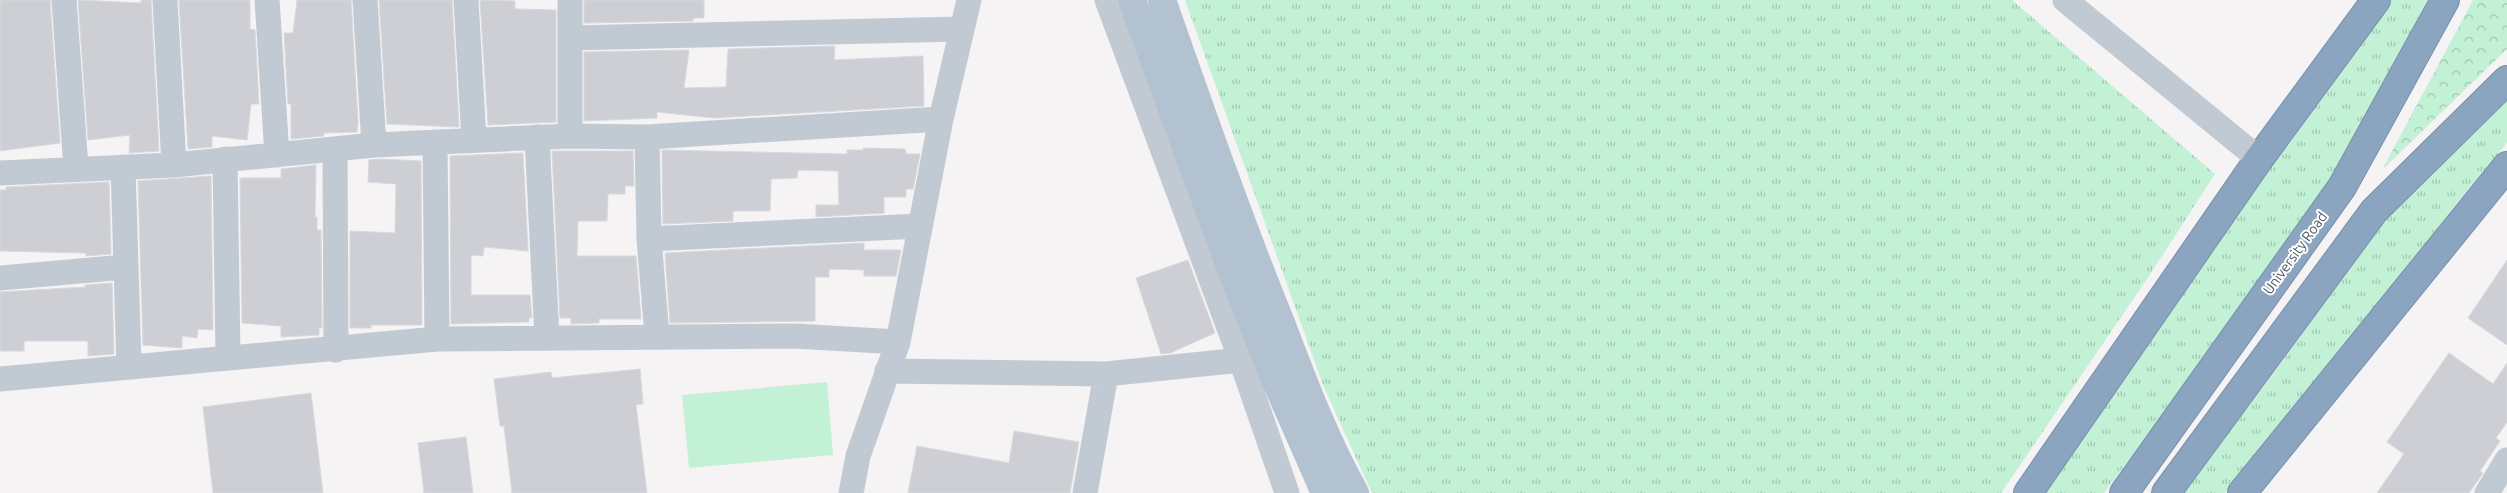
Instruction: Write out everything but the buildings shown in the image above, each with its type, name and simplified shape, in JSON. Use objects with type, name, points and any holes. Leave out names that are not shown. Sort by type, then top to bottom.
[{"type":"highway","points":[[2028,493],[2259,159],[2376,0]]},
{"type":"highway","name":"University Road","points":[[2124,493],[2342,187],[2445,0]]},
{"type":"highway","points":[[2166,493],[2374,211],[2507,80]]},
{"type":"highway","points":[[2242,493],[2507,166]]},
{"type":"main road","points":[[1132,0],[1240,258],[1308,393],[1339,464],[1355,493]]},
{"type":"main road","points":[[1162,0],[1274,377],[1325,493]]},
{"type":"street","points":[[64,0],[76,168]]},
{"type":"street","points":[[165,0],[174,165]]},
{"type":"street","points":[[267,0],[277,155]]},
{"type":"street","points":[[365,0],[374,145]]},
{"type":"street","points":[[466,0],[474,140]]},
{"type":"street","points":[[570,0],[572,38],[570,136]]},
{"type":"street","points":[[851,493],[858,456],[898,342],[920,226],[968,0]]},
{"type":"street","points":[[1107,0],[1241,360],[1287,493]]},
{"type":"street","points":[[2065,0],[2259,159]]},
{"type":"street","points":[[572,38],[962,29]]},
{"type":"street","points":[[0,173],[76,168],[174,165],[374,145],[570,136],[647,137],[942,119]]},
{"type":"street","points":[[537,137],[547,338]]},
{"type":"street","points":[[647,137],[649,238],[657,336]]},
{"type":"street","points":[[435,142],[437,339]]},
{"type":"street","points":[[334,150],[336,350]]},
{"type":"street","points":[[225,159],[228,357]]},
{"type":"street","points":[[123,167],[129,366]]},
{"type":"street","points":[[649,238],[920,226]]},
{"type":"street","points":[[0,278],[126,267]]},
{"type":"street","points":[[0,380],[129,366],[336,350],[437,339],[794,336],[898,342]]},
{"type":"street","points":[[887,371],[1106,374],[1241,360],[1274,377]]},
{"type":"street","points":[[1085,493],[1106,374]]},
{"type":"street","points":[[2486,493],[2507,460]]},
{"type":"green space","points":[[1185,0],[2012,0],[2215,174],[2147,279],[2001,493],[1372,493],[1323,385]]},
{"type":"green space","points":[[2386,0],[2427,0],[2327,193],[2104,493],[2043,493]]},
{"type":"green space","points":[[2473,0],[2507,0],[2507,49],[2382,170]]},
{"type":"green space","points":[[2507,93],[2507,143],[2261,450],[2225,493],[2183,493],[2277,369],[2341,279],[2373,228]]},
{"type":"green space","points":[[827,382],[833,455],[689,468],[682,395]]}]
